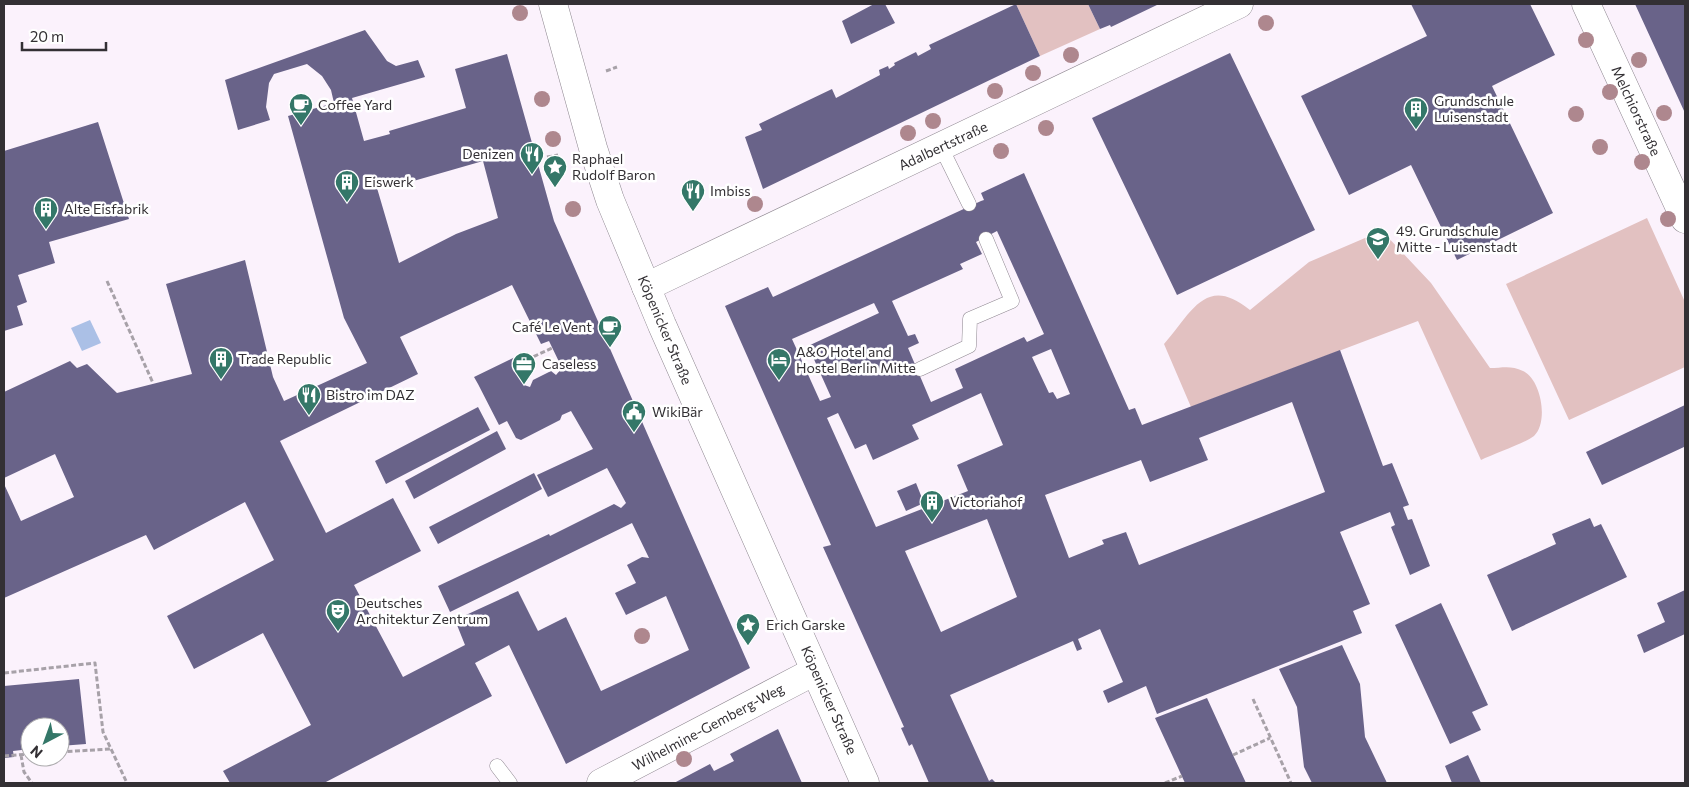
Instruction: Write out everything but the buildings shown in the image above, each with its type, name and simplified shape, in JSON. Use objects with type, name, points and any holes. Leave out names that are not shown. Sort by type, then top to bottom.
[{"type":"street","name":"Köpenicker Straße","points":[[553,4],[593,148],[610,200],[646,287],[865,783]]},
{"type":"street","name":"Adalbertstraße","points":[[646,287],[1239,4]]},
{"type":"street","name":"Melchiorstraße","points":[[1586,4],[1685,219]]},
{"type":"street","name":"Wilhelmine-Gemberg-Weg","points":[[601,783],[816,671]]},
{"type":"lane","points":[[941,147],[969,204]]},
{"type":"lane","points":[[920,369],[968,346],[970,319],[1012,301],[986,239]]},
{"type":"lane","points":[[497,766],[510,783]]},
{"type":"path","points":[[606,70],[617,67]]},
{"type":"path","points":[[546,157],[558,155]]},
{"type":"path","points":[[107,281],[153,383]]},
{"type":"path","points":[[520,363],[552,348]]},
{"type":"path","points":[[4,673],[95,663],[102,732],[127,783]]},
{"type":"path","points":[[1253,700],[1291,783]]},
{"type":"path","points":[[1233,755],[1270,738]]},
{"type":"path","points":[[70,751],[110,749]]},
{"type":"path","points":[[4,756],[20,755]]},
{"type":"path","points":[[23,767],[24,772],[32,783]]},
{"type":"path","points":[[1165,783],[1182,776]]},
{"type":"shaded area","points":[[1016,4],[1088,4],[1100,29],[1040,56]]},
{"type":"shaded area","points":[[1647,218],[1685,302],[1685,367],[1569,420],[1506,284]]},
{"type":"shaded area","points":[[1383,232],[1431,283],[1490,368],[1514,368],[1523,371],[1529,376],[1538,391],[1542,411],[1539,430],[1534,436],[1481,460],[1418,321],[1191,407],[1164,344],[1192,310],[1211,296],[1222,296],[1235,300],[1250,310],[1309,262]]},
{"type":"water","points":[[90,320],[101,343],[82,351],[71,328]]},
{"type":"place","name":"Coffee Yard","points":[[301,126]]},
{"type":"place","name":"Grundschule Luisenstadt","points":[[1416,130]]},
{"type":"place","name":"Denizen","points":[[532,175]]},
{"type":"place","name":"Raphael Rudolf Baron","points":[[555,188]]},
{"type":"place","name":"Eiswerk","points":[[347,203]]},
{"type":"place","name":"Imbiss","points":[[693,212]]},
{"type":"place","name":"Alte Eisfabrik","points":[[46,230]]},
{"type":"place","name":"49. Grundschule Mitte - Luisenstadt","points":[[1378,260]]},
{"type":"place","name":"Café Le Vent","points":[[610,348]]},
{"type":"place","name":"Trade Republic","points":[[221,380]]},
{"type":"place","name":"A&O Hotel and Hostel Berlin Mitte","points":[[779,381]]},
{"type":"place","name":"Caseless","points":[[524,385]]},
{"type":"place","name":"Bistro im DAZ","points":[[309,416]]},
{"type":"place","name":"WikiBär","points":[[634,433]]},
{"type":"place","name":"Victoriahof","points":[[932,523]]},
{"type":"place","name":"Deutsches Architektur Zentrum","points":[[338,632]]},
{"type":"place","name":"Erich Garske","points":[[748,646]]}]
